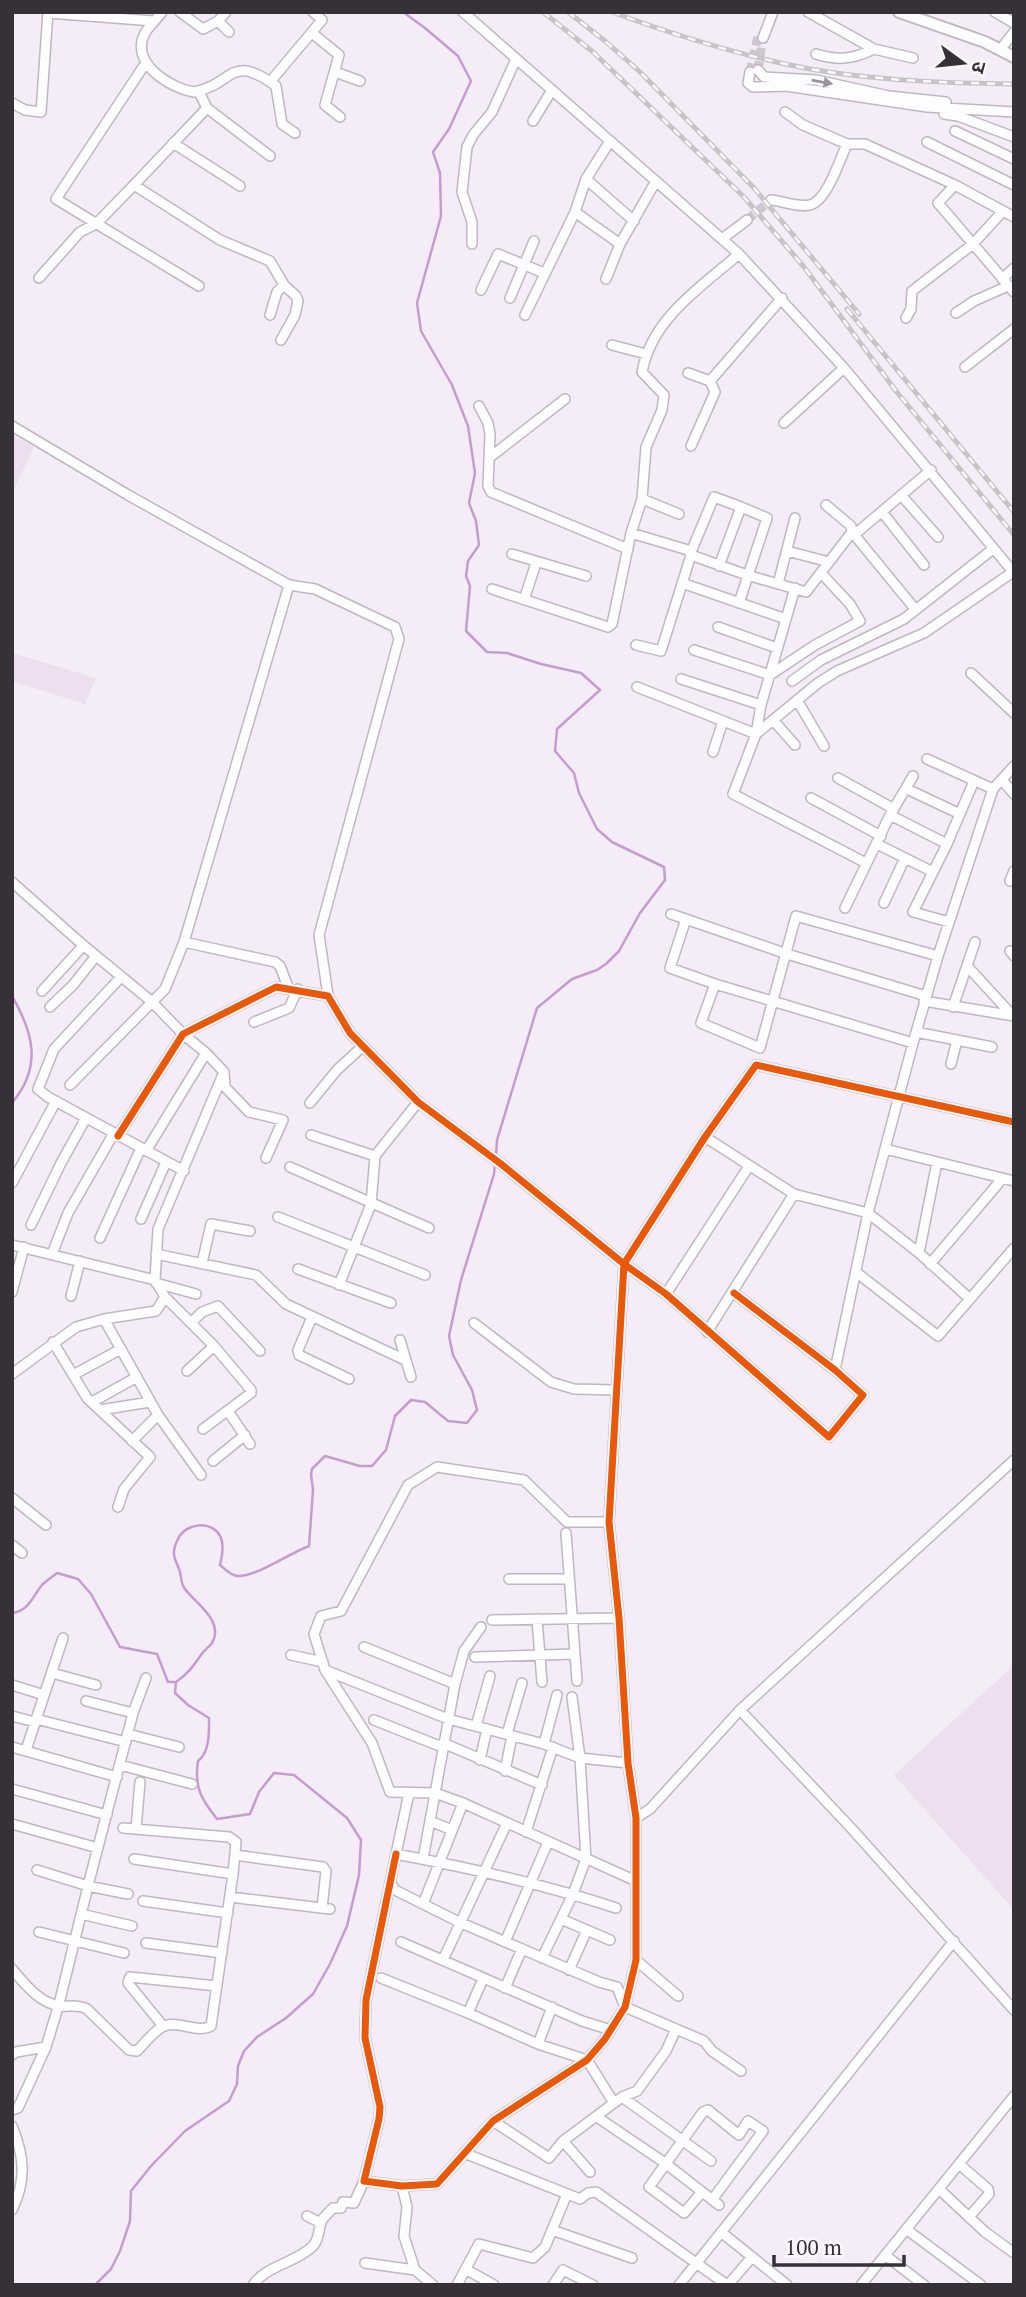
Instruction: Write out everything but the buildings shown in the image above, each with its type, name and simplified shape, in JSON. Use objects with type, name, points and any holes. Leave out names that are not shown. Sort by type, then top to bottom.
[{"type":"main road","points":[[900,12],[985,42],[1014,57]]},
{"type":"street","points":[[162,12],[144,35],[142,46],[145,64],[161,77],[190,91],[199,92],[243,69],[251,70],[276,86],[282,124],[295,133]]},
{"type":"street","points":[[180,12],[203,29],[218,21],[226,12]]},
{"type":"street","points":[[271,82],[322,20],[313,12]]},
{"type":"street","points":[[463,12],[739,254],[844,368],[931,470],[1013,573],[923,633],[837,671],[755,734]]},
{"type":"street","points":[[760,37],[771,12]]},
{"type":"street","points":[[808,12],[874,49],[913,58]]},
{"type":"street","points":[[995,12],[1014,23]]},
{"type":"street","points":[[12,103],[25,110],[41,112],[48,13],[154,21]]},
{"type":"street","points":[[218,21],[229,32]]},
{"type":"street","points":[[312,33],[339,55],[326,105],[340,117]]},
{"type":"street","points":[[1000,50],[1013,35]]},
{"type":"street","points":[[816,54],[830,58],[857,57],[874,49]]},
{"type":"street","points":[[472,244],[472,222],[462,192],[467,148],[473,135],[492,112],[516,59]]},
{"type":"street","points":[[145,64],[56,199],[199,286]]},
{"type":"street","points":[[1014,106],[935,102],[889,96],[816,80],[764,77],[754,71],[748,83],[753,87],[786,86],[927,107],[1014,112]]},
{"type":"street","points":[[335,72],[359,81]]},
{"type":"street","points":[[533,121],[552,90]]},
{"type":"street","points":[[199,92],[207,108],[270,156]]},
{"type":"street","points":[[39,278],[80,232],[96,224],[207,108]]},
{"type":"street","points":[[785,113],[803,125],[847,144],[865,144],[1014,217]]},
{"type":"street","points":[[944,114],[958,116],[1014,137]]},
{"type":"street","points":[[955,131],[1014,159]]},
{"type":"street","points":[[525,316],[575,212],[586,179],[610,141]]},
{"type":"street","points":[[927,142],[1014,185]]},
{"type":"street","points":[[173,143],[240,186]]},
{"type":"street","points":[[771,200],[809,205],[817,202],[825,194],[847,144]]},
{"type":"street","points":[[586,179],[634,222]]},
{"type":"street","points":[[606,279],[620,244],[656,181]]},
{"type":"street","points":[[134,185],[220,240],[270,261],[284,285],[298,301],[295,314],[281,340]]},
{"type":"street","points":[[955,186],[938,203],[1008,286]]},
{"type":"street","points":[[906,318],[911,309],[912,291],[974,244],[1003,211]]},
{"type":"street","points":[[575,212],[620,244]]},
{"type":"street","points":[[722,239],[747,220]]},
{"type":"street","points":[[510,298],[534,241]]},
{"type":"street","points":[[481,290],[498,254],[544,273]]},
{"type":"street","points":[[492,589],[608,627],[612,624],[642,499],[646,447],[662,410],[664,396],[642,373],[646,354],[666,319],[739,254]]},
{"type":"street","points":[[956,313],[974,301],[1008,286],[1014,268]]},
{"type":"street","points":[[270,315],[277,292],[284,285]]},
{"type":"street","points":[[710,381],[782,298]]},
{"type":"street","points":[[965,367],[1014,329]]},
{"type":"street","points":[[612,345],[646,354]]},
{"type":"street","points":[[784,423],[844,368]]},
{"type":"street","points":[[688,373],[710,381],[715,392],[691,446]]},
{"type":"street","points":[[489,458],[565,399]]},
{"type":"street","points":[[479,406],[489,427],[488,486],[491,492],[628,549]]},
{"type":"street","points":[[12,426],[289,585],[316,589],[395,628],[399,639],[319,935],[328,996],[350,1033],[418,1102],[666,1294],[830,1437],[863,1395],[835,1370],[734,1293]]},
{"type":"street","points":[[632,533],[719,566],[806,592],[853,533],[931,470]]},
{"type":"street","points":[[901,495],[938,537]]},
{"type":"street","points":[[636,645],[661,651],[691,554],[713,496],[767,518],[739,603]]},
{"type":"street","points":[[642,499],[680,514]]},
{"type":"street","points":[[826,505],[850,526],[915,609]]},
{"type":"street","points":[[719,566],[741,507]]},
{"type":"street","points":[[882,512],[924,565]]},
{"type":"street","points":[[778,584],[795,519]]},
{"type":"street","points":[[792,681],[821,660],[904,619],[993,549]]},
{"type":"street","points":[[787,551],[829,562]]},
{"type":"street","points":[[512,555],[586,576]]},
{"type":"street","points":[[524,600],[536,563]]},
{"type":"street","points":[[770,676],[815,645],[860,620],[850,604],[821,573]]},
{"type":"street","points":[[682,583],[786,619]]},
{"type":"street","points":[[70,1085],[165,989],[184,942],[289,585]]},
{"type":"street","points":[[795,589],[755,734],[733,794],[866,863]]},
{"type":"street","points":[[718,627],[778,648]]},
{"type":"street","points":[[694,650],[770,676]]},
{"type":"street","points":[[971,673],[1014,713]]},
{"type":"street","points":[[681,680],[761,705]]},
{"type":"street","points":[[637,687],[755,734]]},
{"type":"street","points":[[797,700],[824,747]]},
{"type":"street","points":[[773,720],[795,745]]},
{"type":"street","points":[[713,752],[723,721]]},
{"type":"street","points":[[926,759],[993,789]]},
{"type":"street","points":[[835,1370],[868,1213],[925,999],[993,789],[1014,766]]},
{"type":"street","points":[[845,908],[892,812],[913,776]]},
{"type":"street","points":[[838,778],[947,844]]},
{"type":"street","points":[[1002,780],[1014,794]]},
{"type":"street","points":[[949,922],[913,912],[947,844],[974,781]]},
{"type":"street","points":[[907,789],[960,814]]},
{"type":"street","points":[[811,798],[905,858],[933,872]]},
{"type":"street","points":[[884,903],[905,858]]},
{"type":"street","points":[[1010,881],[1014,871]]},
{"type":"street","points":[[12,881],[83,946],[151,1002],[206,1054],[224,1072],[225,1087],[249,1112],[283,1120],[266,1158]]},
{"type":"street","points":[[671,914],[925,999],[953,1007],[1013,1016]]},
{"type":"street","points":[[715,984],[701,1023],[760,1048],[796,915],[938,956]]},
{"type":"street","points":[[687,919],[670,968],[773,1002],[913,1043]]},
{"type":"street","points":[[184,942],[275,962],[280,966],[293,988],[289,1008],[254,1022]]},
{"type":"street","points":[[953,1007],[975,942]]},
{"type":"street","points":[[41,991],[83,946]]},
{"type":"street","points":[[50,1007],[73,985],[96,956]]},
{"type":"street","points":[[968,967],[1013,1016]]},
{"type":"street","points":[[121,977],[51,1054],[38,1089],[184,1171]]},
{"type":"street","points":[[52,1254],[68,1213],[183,1034],[276,987],[328,996]]},
{"type":"street","points":[[916,1032],[992,1047]]},
{"type":"street","points":[[951,1064],[957,1040]]},
{"type":"street","points":[[310,1103],[337,1070],[363,1046]]},
{"type":"street","points":[[100,1238],[144,1150],[206,1054]]},
{"type":"street","points":[[364,2181],[402,2186],[437,2184],[493,2121],[587,2060],[625,2007],[632,1975],[639,1963],[636,1818],[628,1763],[619,1618],[609,1522],[624,1264],[705,1137],[756,1065],[1014,1122]]},
{"type":"street","points":[[204,1429],[251,1393],[251,1390],[192,1322],[165,1297],[156,1282],[156,1254],[158,1229],[224,1072]]},
{"type":"street","points":[[13,1179],[56,1101]]},
{"type":"street","points":[[339,1285],[371,1204],[375,1156],[418,1102]]},
{"type":"street","points":[[31,1225],[86,1118]]},
{"type":"street","points":[[311,1135],[375,1156]]},
{"type":"street","points":[[705,1137],[794,1194],[868,1213],[970,1299]]},
{"type":"street","points":[[885,1149],[1014,1181]]},
{"type":"street","points":[[141,1219],[166,1162]]},
{"type":"street","points":[[919,1254],[937,1162]]},
{"type":"street","points":[[666,1294],[749,1166]]},
{"type":"street","points":[[290,1167],[429,1228]]},
{"type":"street","points":[[930,1264],[1002,1179]]},
{"type":"street","points":[[707,1332],[794,1194]]},
{"type":"street","points":[[278,1217],[425,1275]]},
{"type":"street","points":[[202,1263],[211,1224],[250,1231]]},
{"type":"street","points":[[12,1245],[196,1294]]},
{"type":"street","points":[[13,1286],[24,1247]]},
{"type":"street","points":[[856,1272],[938,1336],[1014,1248]]},
{"type":"street","points":[[156,1254],[256,1275],[286,1304],[405,1360]]},
{"type":"street","points":[[71,1296],[80,1261]]},
{"type":"street","points":[[298,1269],[391,1303]]},
{"type":"street","points":[[12,1374],[76,1326],[156,1311],[165,1297]]},
{"type":"street","points":[[192,1322],[202,1312],[218,1306],[260,1351]]},
{"type":"street","points":[[312,1317],[298,1350],[299,1355],[349,1379]]},
{"type":"street","points":[[104,1319],[158,1415],[201,1475]]},
{"type":"street","points":[[474,1323],[551,1382],[575,1389],[617,1390]]},
{"type":"street","points":[[400,1340],[411,1377]]},
{"type":"street","points":[[53,1342],[92,1402],[150,1457],[124,1489],[118,1507]]},
{"type":"street","points":[[187,1371],[214,1346]]},
{"type":"street","points":[[73,1375],[121,1349]]},
{"type":"street","points":[[92,1402],[136,1377]]},
{"type":"street","points":[[100,1410],[150,1402]]},
{"type":"street","points":[[213,1461],[248,1439],[228,1411]]},
{"type":"street","points":[[132,1441],[158,1415]]},
{"type":"street","points":[[636,1818],[650,1809],[740,1710],[1014,1460]]},
{"type":"street","points":[[609,1522],[566,1522],[524,1480],[437,1467],[408,1485],[341,1611],[321,1616],[314,1634],[324,1666],[372,1743],[390,1792],[435,1793],[463,1803],[636,1881]]},
{"type":"street","points":[[12,1498],[46,1525]]},
{"type":"street","points":[[566,1533],[577,1681]]},
{"type":"street","points":[[12,1545],[22,1553]]},
{"type":"street","points":[[509,1579],[569,1579]]},
{"type":"street","points":[[492,1620],[619,1618]]},
{"type":"street","points":[[537,1619],[542,1682]]},
{"type":"street","points":[[424,1859],[455,1684],[464,1651],[481,1627]]},
{"type":"street","points":[[26,1751],[63,1638]]},
{"type":"street","points":[[363,1647],[455,1684]]},
{"type":"street","points":[[475,1657],[575,1654]]},
{"type":"street","points":[[291,1655],[324,1666],[448,1719],[548,1746],[580,1758],[628,1763]]},
{"type":"street","points":[[52,1673],[96,1685]]},
{"type":"street","points":[[476,1726],[489,1676]]},
{"type":"street","points":[[12,2110],[18,2108],[46,2047],[59,2006],[133,1713],[145,1678]]},
{"type":"street","points":[[505,1771],[509,1735],[522,1683]]},
{"type":"street","points":[[12,1685],[44,1695]]},
{"type":"street","points":[[526,1832],[541,1785],[557,1695]]},
{"type":"street","points":[[542,1958],[573,1894],[586,1859],[580,1758],[572,1697]]},
{"type":"street","points":[[86,1701],[133,1713]]},
{"type":"street","points":[[740,1710],[954,1941],[1014,2010]]},
{"type":"street","points":[[12,1716],[179,1747]]},
{"type":"street","points":[[374,1720],[541,1785]]},
{"type":"street","points":[[480,1760],[487,1729]]},
{"type":"street","points":[[12,1747],[117,1777]]},
{"type":"street","points":[[120,1765],[192,1784]]},
{"type":"street","points":[[136,1829],[141,1782]]},
{"type":"street","points":[[12,1789],[107,1815]]},
{"type":"street","points":[[253,2285],[263,2274],[292,2261],[312,2246],[318,2237],[321,2223],[333,2208],[340,2208],[343,2202],[355,2203],[364,2181],[380,2107],[365,2038],[366,2000],[409,1793]]},
{"type":"street","points":[[425,1899],[463,1803]]},
{"type":"street","points":[[430,1821],[452,1830]]},
{"type":"street","points":[[443,1961],[507,1823]]},
{"type":"street","points":[[12,1824],[98,1848]]},
{"type":"street","points":[[12,1969],[34,1993],[47,2002],[59,2006],[84,2007],[124,2047],[133,2052],[163,2026],[209,2028],[228,1913],[236,1842],[229,1837],[123,1828]]},
{"type":"street","points":[[505,1942],[548,1842]]},
{"type":"street","points":[[396,1854],[484,1870],[616,1908]]},
{"type":"street","points":[[230,1897],[326,1909],[327,1871],[323,1867],[235,1855]]},
{"type":"street","points":[[134,1859],[233,1874]]},
{"type":"street","points":[[37,1870],[88,1886],[128,1894]]},
{"type":"street","points":[[390,1882],[395,1890],[459,1922],[569,1970],[617,1987],[625,2007],[704,2041],[712,2051],[741,2071]]},
{"type":"street","points":[[143,1901],[228,1913]]},
{"type":"street","points":[[81,1914],[132,1926]]},
{"type":"street","points":[[561,1919],[610,1940]]},
{"type":"street","points":[[569,1970],[587,1930]]},
{"type":"street","points":[[39,1932],[124,1953]]},
{"type":"street","points":[[679,2285],[954,1941]]},
{"type":"street","points":[[401,1942],[582,2021],[611,2030]]},
{"type":"street","points":[[146,1943],[222,1954]]},
{"type":"street","points":[[505,1988],[522,1950]]},
{"type":"street","points":[[639,1963],[678,1996]]},
{"type":"street","points":[[617,1987],[632,1975]]},
{"type":"street","points":[[163,2026],[128,1983],[130,1976],[217,1986]]},
{"type":"street","points":[[382,1978],[468,2012],[538,2044],[587,2060],[618,2100],[682,2138],[711,2161]]},
{"type":"street","points":[[468,2012],[483,1979]]},
{"type":"street","points":[[538,2044],[552,2007]]},
{"type":"street","points":[[493,2121],[549,2158],[563,2141],[618,2100],[637,2091],[666,2051],[676,2029]]},
{"type":"street","points":[[12,2056],[16,2052],[46,2047]]},
{"type":"street","points":[[861,2285],[1014,2096]]},
{"type":"street","points":[[597,2117],[665,2163],[716,2202],[763,2131],[748,2121],[738,2135],[708,2110],[703,2112],[682,2138],[665,2163],[650,2188],[684,2213],[702,2192]]},
{"type":"street","points":[[12,2126],[22,2151],[23,2166],[20,2190],[12,2210]]},
{"type":"street","points":[[563,2141],[590,2172]]},
{"type":"street","points":[[464,2153],[580,2199],[588,2193],[596,2192],[727,2285],[751,2257]]},
{"type":"street","points":[[959,2164],[988,2189],[989,2194],[969,2217]]},
{"type":"street","points":[[402,2186],[407,2207],[404,2236],[418,2277]]},
{"type":"street","points":[[939,2189],[985,2232],[1011,2250],[1014,2240]]},
{"type":"street","points":[[457,2285],[479,2244],[533,2258],[545,2247],[567,2194]]},
{"type":"street","points":[[307,2216],[321,2223]]},
{"type":"street","points":[[906,2229],[979,2284]]},
{"type":"street","points":[[552,2230],[632,2258]]},
{"type":"street","points":[[721,2232],[780,2283]]},
{"type":"street","points":[[885,2255],[924,2285]]},
{"type":"street","points":[[365,2263],[418,2277],[433,2285]]},
{"type":"street","points":[[467,2270],[494,2285]]},
{"type":"street","points":[[553,2285],[564,2270],[593,2285]]},
{"type":"shaded area","points":[[12,435],[34,447],[12,494]]},
{"type":"shaded area","points":[[12,653],[96,678],[85,704],[12,681]]},
{"type":"shaded area","points":[[1014,1665],[1014,1910],[894,1775]]},
{"type":"waterway","points":[[403,12],[458,56],[471,81],[449,129],[433,152],[440,173],[441,216],[417,303],[421,331],[452,385],[468,426],[475,473],[469,503],[476,521],[479,545],[468,561],[466,576],[470,586],[466,631],[487,652],[507,653],[581,673],[600,690],[557,729],[555,751],[574,773],[579,793],[597,829],[612,842],[664,867],[665,880],[640,913],[619,951],[597,970],[572,979],[537,1008],[497,1140],[496,1157]]},
{"type":"waterway","points":[[12,996],[26,1024],[32,1050],[28,1076],[12,1103]]},
{"type":"waterway","points":[[95,2285],[111,2269],[120,2251],[130,2221],[131,2191],[185,2131],[229,2101],[237,2084],[238,2066],[244,2051],[257,2037],[286,2018],[313,1994],[347,1926],[359,1875],[361,1840],[347,1818],[294,1775],[274,1773],[259,1792],[250,1814],[217,1819],[203,1799],[198,1786],[197,1770],[198,1761],[207,1747],[209,1718],[175,1693],[176,1682],[212,1643],[215,1627],[207,1613],[183,1587],[174,1548],[187,1529],[206,1526],[212,1528],[221,1538],[220,1565],[228,1572],[235,1576],[264,1569],[309,1546],[313,1490],[311,1474],[312,1469],[325,1456],[360,1466],[372,1466],[386,1450],[395,1416],[411,1400],[425,1402],[448,1421],[467,1423],[477,1410],[472,1390],[453,1355],[449,1336],[461,1280],[494,1174],[495,1163]]},
{"type":"waterway","points":[[12,1613],[27,1606],[42,1585],[57,1573],[78,1579],[91,1594],[120,1647],[157,1654],[168,1682],[176,1682]]},
{"type":"tunnel","points":[[750,72],[758,36]]},
{"type":"tunnel","points":[[758,70],[762,43]]},
{"type":"tunnel","points":[[747,220],[771,200]]},
{"type":"railway","points":[[543,12],[593,52],[744,197],[804,267],[896,391],[1014,535]]},
{"type":"railway","points":[[568,12],[640,72],[754,188],[859,314]]},
{"type":"railway","points":[[612,12],[716,46],[822,71],[918,81],[1014,84]]},
{"type":"railway","points":[[847,309],[1014,512]]},
{"type":"cycle path","points":[[118,1136],[183,1034],[276,987],[328,996],[350,1033],[418,1102],[666,1294],[829,1437],[863,1395],[835,1370],[734,1293]]},
{"type":"cycle path","points":[[396,1854],[366,2000],[365,2038],[380,2107],[364,2181],[402,2186],[437,2184],[493,2121],[587,2060],[605,2039],[625,2007],[636,1960],[636,1818],[628,1763],[619,1618],[609,1522],[624,1264],[705,1137],[756,1065],[1014,1122]]}]
